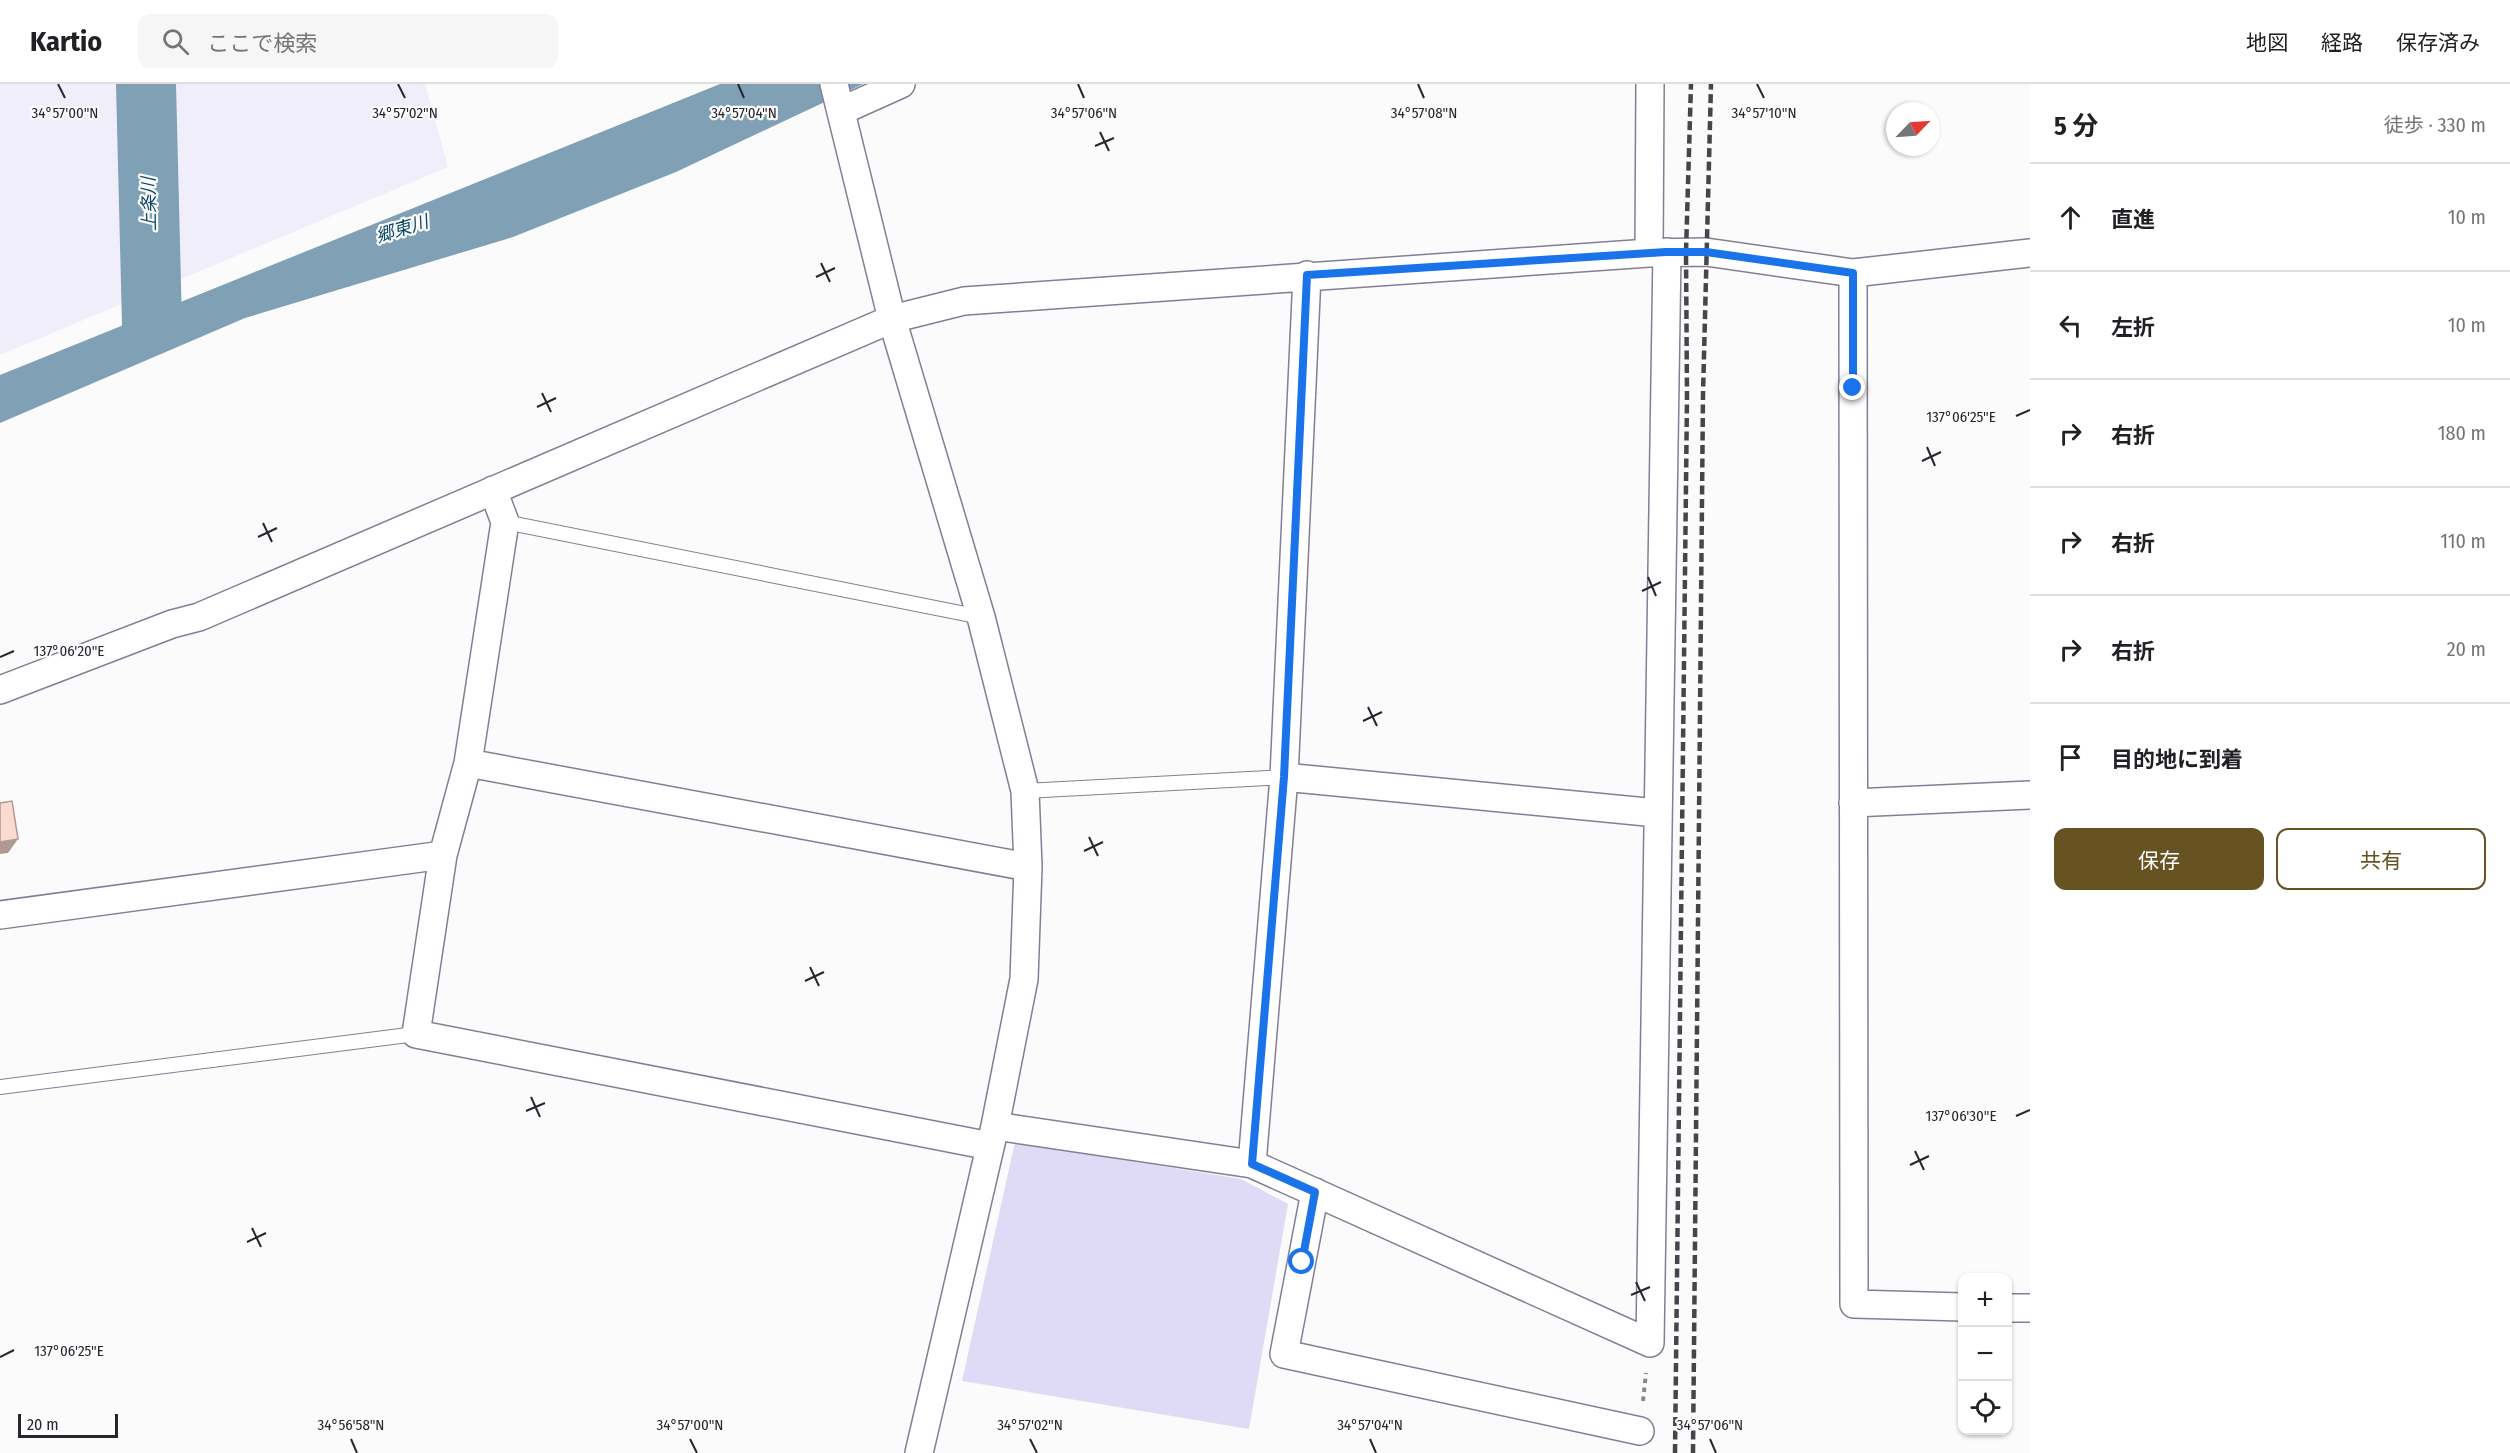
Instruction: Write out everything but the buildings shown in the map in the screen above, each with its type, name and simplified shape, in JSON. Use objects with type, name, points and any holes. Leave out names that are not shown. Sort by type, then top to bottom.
[{"type":"street","points":[[834,84],[892,319],[981,616],[1025,791],[1028,867],[1024,979],[992,1136],[919,1453]]},
{"type":"street","points":[[841,111],[901,84]]},
{"type":"street","points":[[493,490],[505,522],[468,763],[443,855],[416,1034],[992,1136],[1252,1164],[1650,1343],[1657,813],[1658,252],[1650,84]]},
{"type":"street","points":[[0,690],[172,624],[200,617],[892,319],[964,301],[1658,252],[1706,252],[1853,273],[2030,253]]},
{"type":"street","points":[[1853,273],[1854,1304],[1958,1307]]},
{"type":"street","points":[[1252,1164],[1284,777],[1307,275]]},
{"type":"street","points":[[468,763],[1028,867]]},
{"type":"street","points":[[1284,777],[1657,813]]},
{"type":"street","points":[[1853,803],[2030,795]]},
{"type":"street","points":[[0,915],[443,855]]},
{"type":"street","points":[[1315,1192],[1284,1354],[1640,1431]]},
{"type":"street","points":[[2012,1308],[2030,1308]]},
{"type":"lane","points":[[505,522],[981,616]]},
{"type":"lane","points":[[1025,791],[1284,777]]},
{"type":"lane","points":[[0,1088],[416,1034]]},
{"type":"shaded area","points":[[0,84],[425,84],[448,167],[0,355]]},
{"type":"shaded area","points":[[1015,1142],[1241,1179],[1288,1204],[1249,1429],[962,1381]]},
{"type":"water","name":"郷東川","points":[[720,84],[863,84],[676,172],[513,237],[245,318],[0,423],[0,375]]},
{"type":"waterway","name":"上条川","points":[[146,84],[152,325]]},
{"type":"railway","points":[[1675,1453],[1687,397],[1686,252],[1691,84]]},
{"type":"railway","points":[[1693,1453],[1703,394],[1711,84]]},
{"type":"route","points":[[1302,1262],[1315,1192],[1252,1164],[1284,777],[1307,275],[1666,252],[1706,252],[1853,273],[1853,388]]}]
